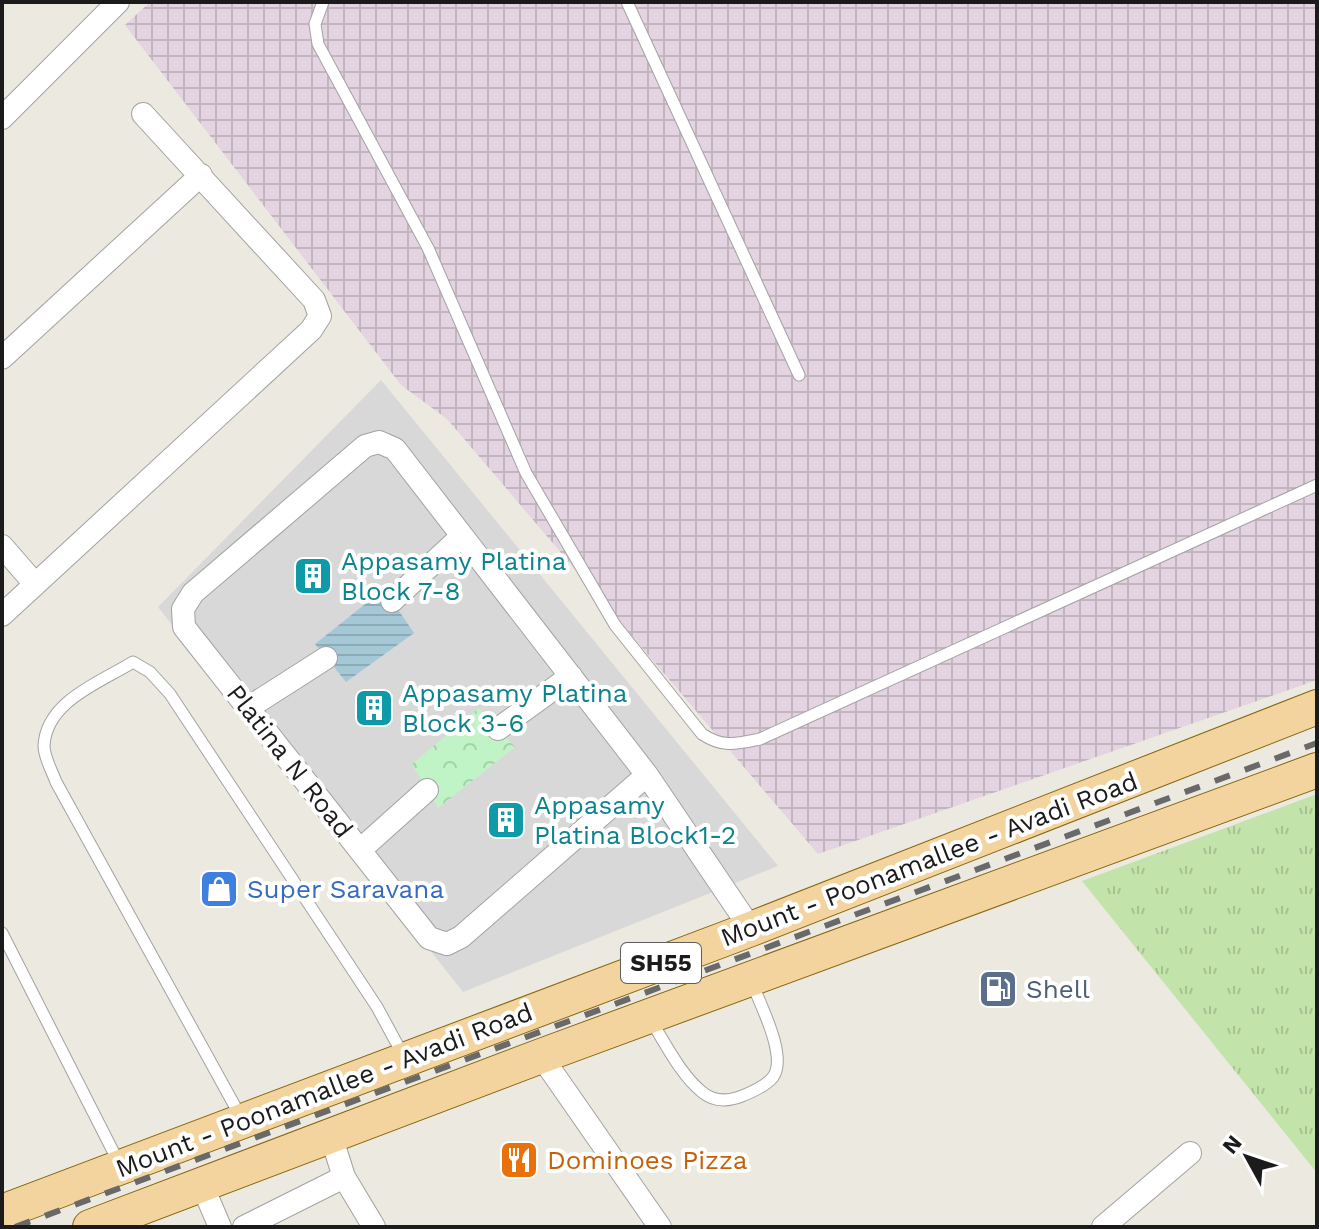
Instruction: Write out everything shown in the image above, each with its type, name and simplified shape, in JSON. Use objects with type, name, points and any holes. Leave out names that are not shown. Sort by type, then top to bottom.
[{"type":"main road","name":"Mount - Poonamallee - Avadi Road","points":[[2,1212],[751,929],[1317,707]]},
{"type":"main road","name":"Mount - Poonamallee - Avadi Road","points":[[90,1227],[541,1056],[1317,770]]},
{"type":"street","points":[[2,118],[118,2]]},
{"type":"street","points":[[2,615],[311,330],[320,316],[314,300],[143,114]]},
{"type":"street","points":[[2,358],[201,175]]},
{"type":"street","name":"Platina N Road","points":[[379,442],[395,449],[462,536],[647,775],[461,937],[447,944],[429,938],[184,627],[183,609],[193,593],[365,446],[379,442]]},
{"type":"street","points":[[392,601],[462,536]]},
{"type":"street","points":[[2,546],[35,584]]},
{"type":"street","points":[[248,708],[326,658]]},
{"type":"street","points":[[498,729],[571,676]]},
{"type":"street","points":[[647,775],[751,929]]},
{"type":"street","points":[[360,850],[427,790]]},
{"type":"street","points":[[541,1056],[660,1227]]},
{"type":"street","points":[[331,1136],[344,1177],[374,1227]]},
{"type":"street","points":[[1103,1227],[1190,1153]]},
{"type":"street","points":[[244,1227],[344,1177]]},
{"type":"street","points":[[202,1185],[220,1227]]},
{"type":"lane","points":[[323,2],[315,24],[318,44],[428,248],[526,473],[615,625],[702,734],[716,744],[760,739],[1317,485]]},
{"type":"lane","points":[[627,2],[799,375]]},
{"type":"lane","points":[[243,1121],[56,782],[44,748],[50,723],[63,705],[133,662],[150,672],[170,694],[377,1007],[405,1060]]},
{"type":"lane","points":[[2,933],[121,1167]]},
{"type":"lane","points":[[648,1017],[689,1079],[701,1091],[713,1099],[728,1101],[738,1098],[763,1086],[774,1076],[778,1065],[773,1038],[751,979]]},
{"type":"shaded area","points":[[150,2],[1317,2],[1317,680],[818,854],[447,419],[401,385],[125,25]]},
{"type":"shaded area","points":[[381,380],[778,866],[463,992],[158,607]]},
{"type":"green space","points":[[479,708],[515,747],[438,808],[412,764]]},
{"type":"green space","points":[[1317,794],[1317,1173],[1082,881]]},
{"type":"water","points":[[384,589],[414,633],[346,682],[315,644]]},
{"type":"railway","points":[[15,1227],[1317,743]]},
{"type":"place","name":"Appasamy Platina Block 7-8","points":[[313,576]]},
{"type":"place","name":"Appasamy Platina Block 3-6","points":[[374,708]]},
{"type":"place","name":"Appasamy Platina Block1-2","points":[[506,820]]},
{"type":"place","name":"Super Saravana","points":[[219,889]]},
{"type":"place","name":"Shell","points":[[998,989]]},
{"type":"place","name":"Dominoes Pizza","points":[[519,1160]]}]
